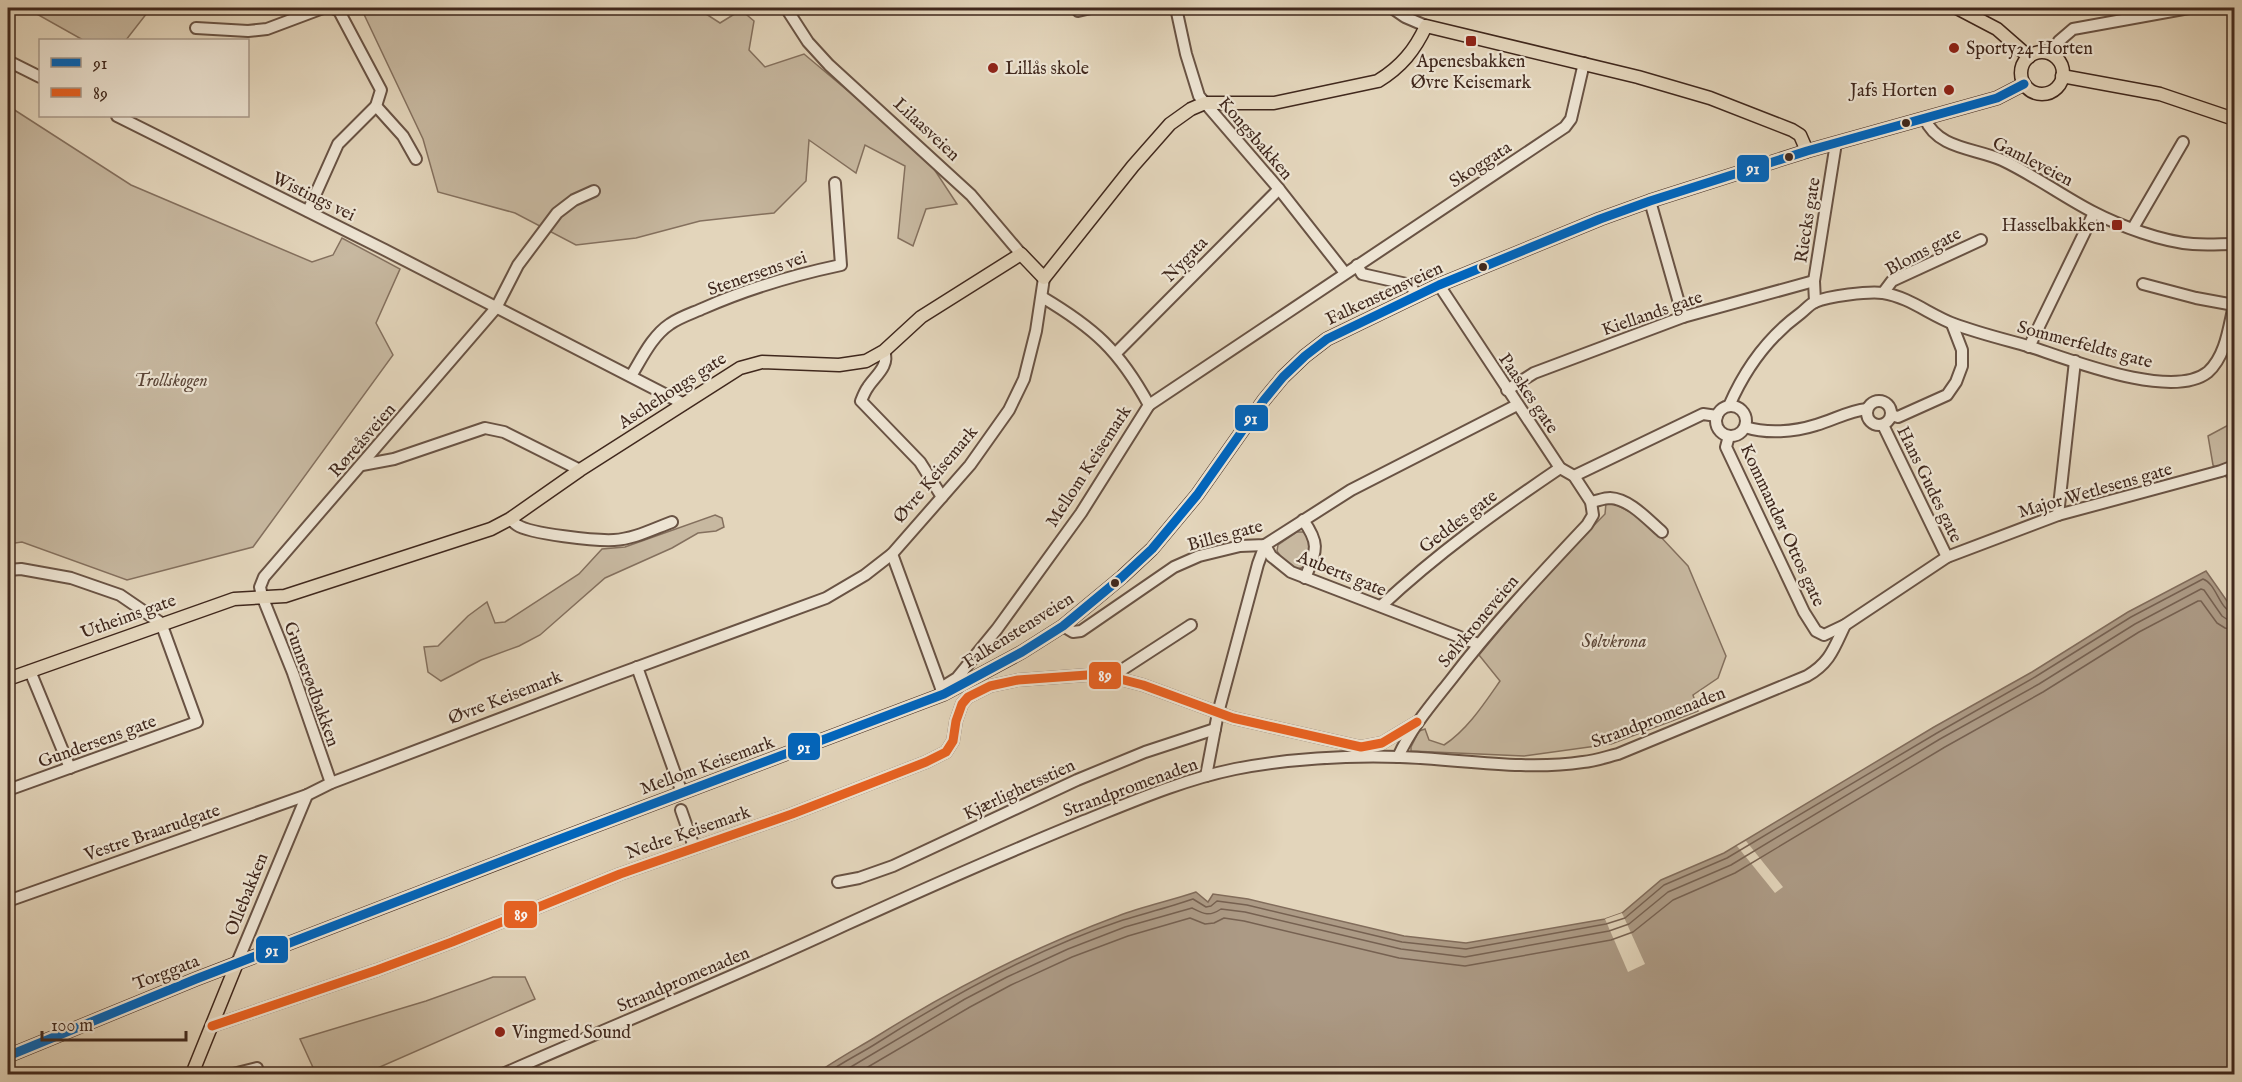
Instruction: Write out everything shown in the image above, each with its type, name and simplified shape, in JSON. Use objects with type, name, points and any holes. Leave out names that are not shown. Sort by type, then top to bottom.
[{"type":"main road","points":[[1957,8],[1997,29],[2029,57]]},
{"type":"main road","points":[[1044,278],[1121,180],[1170,124],[1191,108],[1205,103],[1274,104],[1378,81],[1391,73],[1411,53],[1426,26],[1584,63],[1710,98],[1792,129],[1800,135],[1807,151]]},
{"type":"main road","points":[[2044,52],[2052,55],[2060,64],[2062,76],[2057,87],[2046,93],[2033,92],[2024,84],[2021,72],[2025,61],[2036,53],[2044,52]]},
{"type":"main road","points":[[2062,76],[2160,94],[2235,119]]},
{"type":"main road","name":"Falkenstensveien","points":[[943,691],[1022,652],[1063,626],[1092,604],[1152,549],[1197,495],[1264,400],[1283,377],[1327,339],[1439,285],[1600,219],[1807,151],[1997,98],[2024,84]]},
{"type":"main road","name":"Lilaasveien","points":[[1021,254],[1044,278]]},
{"type":"main road","name":"Aschehougs gate","points":[[262,596],[285,596],[491,529],[510,519],[580,470],[729,374],[749,365],[762,362],[782,362],[839,365],[866,361],[884,351],[921,317],[1021,254]]},
{"type":"main road","name":"Utheims gate","points":[[8,679],[234,599],[262,596]]},
{"type":"main road","name":"Mellom Keisemark","points":[[237,963],[943,691]]},
{"type":"main road","name":"Ollebakken","points":[[192,1074],[237,963]]},
{"type":"main road","name":"Torggata","points":[[8,1056],[237,963]]},
{"type":"street","points":[[196,28],[248,31],[267,29],[323,8]]},
{"type":"street","points":[[308,211],[338,144],[376,106],[381,90],[339,11],[333,8]]},
{"type":"street","name":"Lilaasveien","points":[[786,8],[808,42],[829,65],[971,195],[1021,254]]},
{"type":"street","points":[[1077,11],[1091,8]]},
{"type":"street","name":"Kongsbakken","points":[[1176,8],[1195,87],[1205,103],[1279,189],[1345,273]]},
{"type":"street","points":[[1392,8],[1405,17],[1426,26]]},
{"type":"street","points":[[2052,55],[2059,41],[2073,29],[2189,8]]},
{"type":"street","points":[[9,60],[39,76]]},
{"type":"street","name":"Skoggata","points":[[1149,405],[1565,127],[1571,119],[1584,63]]},
{"type":"street","points":[[376,106],[403,136],[416,159]]},
{"type":"street","name":"Wistings vei","points":[[119,117],[684,404]]},
{"type":"street","name":"Gamleveien","points":[[1925,119],[1930,130],[1946,142],[2000,160],[2094,213],[2133,228],[2191,244],[2235,244]]},
{"type":"street","points":[[2133,228],[2182,142]]},
{"type":"street","name":"Riecks gate","points":[[1815,302],[1814,281],[1836,143]]},
{"type":"street","name":"Stenersens vei","points":[[632,376],[645,352],[659,333],[670,323],[726,298],[808,272],[841,265],[835,183]]},
{"type":"street","name":"Nygata","points":[[1116,353],[1279,189]]},
{"type":"street","points":[[496,308],[518,265],[557,213],[574,200],[594,191]]},
{"type":"street","points":[[1650,201],[1683,317]]},
{"type":"street","points":[[2029,346],[2094,213]]},
{"type":"street","name":"Bloms gate","points":[[1883,293],[1892,282],[1981,240]]},
{"type":"street","points":[[1357,265],[1362,274],[1411,285],[1416,296]]},
{"type":"street","name":"Øvre Keisemark","points":[[307,795],[331,783],[826,598],[865,574],[892,555],[942,496],[987,441],[1018,393],[1029,360],[1044,278]]},
{"type":"street","name":"Kiellands gate","points":[[1507,390],[1534,373],[1683,317],[1814,281]]},
{"type":"street","points":[[2144,284],[2196,298],[2235,305]]},
{"type":"street","name":"Paaskes gate","points":[[1439,285],[1560,468],[1574,476],[1591,502],[1593,515]]},
{"type":"street","points":[[1730,406],[1739,383],[1767,344],[1815,302],[1866,293],[1883,293]]},
{"type":"street","name":"Sommerfeldts gate","points":[[1883,293],[1904,300],[1952,324],[2075,362],[2145,380],[2175,382],[2194,380],[2217,362],[2235,305]]},
{"type":"street","name":"Mellom Keisemark","points":[[943,691],[957,678],[997,628],[1081,513],[1149,405],[1132,374],[1116,353],[1098,335],[1042,297]]},
{"type":"street","name":"Røreåsveien","points":[[262,596],[260,587],[264,577],[496,308]]},
{"type":"street","points":[[1891,415],[1898,417],[1947,394],[1956,382],[1962,366],[1962,350],[1952,324]]},
{"type":"street","points":[[884,351],[886,356],[884,364],[861,401],[920,462],[942,496]]},
{"type":"street","points":[[2058,515],[2075,362]]},
{"type":"street","points":[[1880,400],[1890,407],[1891,415],[1883,425],[1872,423],[1867,417],[1867,409],[1872,402],[1880,400]]},
{"type":"street","name":"Billes gate","points":[[1063,626],[1072,632],[1080,632],[1174,567],[1199,556],[1240,546],[1265,545],[1351,490],[1517,405]]},
{"type":"street","points":[[1730,406],[1742,410],[1746,418],[1745,427],[1739,434],[1729,436],[1718,429],[1717,416],[1723,409],[1730,406]]},
{"type":"street","points":[[1745,427],[1757,431],[1787,431],[1867,409]]},
{"type":"street","points":[[1574,476],[1703,414],[1717,416]]},
{"type":"street","name":"Hans Gudes gate","points":[[1883,425],[1947,558]]},
{"type":"street","points":[[362,465],[394,459],[484,428],[504,432],[580,470]]},
{"type":"street","name":"Kommandør Ottos gate","points":[[1729,436],[1726,447],[1804,612],[1816,631],[1824,635],[1845,625]]},
{"type":"street","name":"Major Wetlesens gate","points":[[1845,625],[1947,558],[2058,515],[2235,466]]},
{"type":"street","name":"Geddes gate","points":[[1381,606],[1421,569],[1472,529],[1560,468]]},
{"type":"street","points":[[1591,502],[1610,498],[1624,502],[1662,532]]},
{"type":"street","name":"Sølvkroneveien","points":[[1398,757],[1418,722],[1478,644],[1587,525],[1593,515]]},
{"type":"street","points":[[510,519],[517,525],[528,529],[591,539],[615,540],[632,537],[672,522]]},
{"type":"street","points":[[1303,520],[1316,542],[1315,554],[1305,578]]},
{"type":"street","points":[[1206,776],[1218,713],[1265,545]]},
{"type":"street","name":"Auberts gate","points":[[1265,545],[1278,562],[1291,572],[1478,644]]},
{"type":"street","points":[[892,555],[943,691]]},
{"type":"street","points":[[8,570],[21,569],[71,578],[120,595],[161,623]]},
{"type":"street","name":"Gunnerødbakken","points":[[262,596],[293,673],[331,783]]},
{"type":"street","name":"Gundersens gate","points":[[8,790],[197,722],[161,623]]},
{"type":"street","points":[[1111,677],[1191,625]]},
{"type":"street","name":"Strandpromenaden","points":[[503,1074],[752,969],[899,900],[1042,838],[1171,786],[1255,766],[1299,760],[1398,757],[1527,765],[1583,762],[1618,754],[1823,667],[1833,653],[1845,625]]},
{"type":"street","points":[[638,667],[682,793]]},
{"type":"street","points":[[30,671],[70,768]]},
{"type":"street","name":"Nedre Keisemark","points":[[212,1026],[431,950],[571,893],[694,847],[792,814],[946,752],[953,741],[962,704],[968,697],[990,686],[1018,680],[1101,674],[1143,685],[1218,713],[1318,739],[1361,747],[1382,743],[1418,722]]},
{"type":"street","name":"Kjærlighetsstien","points":[[838,882],[859,878],[893,866],[1077,780],[1145,752],[1215,729]]},
{"type":"street","name":"Vestre Braarudgate","points":[[8,901],[307,795]]},
{"type":"street","name":"Ollebakken","points":[[237,963],[307,795]]},
{"type":"street","points":[[681,810],[694,847]]},
{"type":"street","points":[[233,1074],[257,1068]]},
{"type":"green space","points":[[26,8],[212,8],[147,13],[127,39],[81,39]]},
{"type":"green space","points":[[361,8],[689,8],[700,10],[720,23],[741,10],[754,21],[749,50],[765,67],[804,54],[873,112],[934,169],[957,204],[926,209],[913,246],[898,238],[905,166],[865,145],[856,173],[809,140],[806,181],[774,213],[700,221],[636,238],[576,245],[515,213],[438,192],[423,139]]},
{"type":"green space","name":"Trollskogen","points":[[13,109],[131,185],[312,262],[333,255],[342,238],[400,269],[376,323],[393,355],[253,547],[127,580],[22,542],[8,544],[8,112]]},
{"type":"green space","points":[[2234,422],[2234,484],[2213,465],[2208,436]]},
{"type":"green space","name":"Sølvkrona","points":[[1606,503],[1615,504],[1634,514],[1659,535],[1688,566],[1726,656],[1718,678],[1693,695],[1698,711],[1611,744],[1524,756],[1411,751],[1419,731],[1425,729],[1429,740],[1444,745],[1475,716],[1500,681],[1479,655],[1541,580],[1605,514]]},
{"type":"green space","points":[[715,515],[722,518],[724,527],[716,531],[698,533],[672,548],[605,578],[540,635],[519,646],[481,660],[441,681],[428,672],[424,647],[438,646],[468,616],[487,602],[495,623],[505,622],[579,574],[602,549],[625,547]]},
{"type":"green space","points":[[1297,532],[1307,535],[1312,547],[1304,566],[1300,568],[1293,567],[1277,551],[1278,545]]},
{"type":"green space","points":[[493,977],[525,977],[535,999],[364,1074],[316,1074],[300,1039],[426,1001]]},
{"type":"water","points":[[2206,571],[2234,611],[2234,1074],[816,1074],[933,1003],[1024,956],[1127,912],[1196,892],[1208,902],[1213,894],[1248,899],[1404,936],[1466,943],[1605,919],[1622,913],[1661,880],[1724,853],[1934,727],[2032,672],[2128,612]]},
{"type":"pier","points":[[1746,841],[1783,887],[1775,893],[1737,846]]},
{"type":"pier","points":[[1622,913],[1645,964],[1628,972],[1605,919]]},
{"type":"transit line","name":"91","points":[[8,1056],[196,979],[944,694],[1022,652],[1063,626],[1122,577],[1152,549],[1197,495],[1264,400],[1283,377],[1327,339],[1439,285],[1600,219],[1807,151],[1997,98],[2024,84]]},
{"type":"transit line","name":"89","points":[[212,1026],[377,970],[620,874],[792,814],[926,762],[946,752],[953,741],[956,721],[962,704],[968,697],[990,686],[1018,680],[1101,674],[1143,685],[1233,718],[1361,747],[1382,743],[1417,722]]},
{"type":"place","name":"Apenesbakken Øvre Keisemark","points":[[1471,41]]},
{"type":"place","name":"Sporty24 Horten","points":[[1954,48]]},
{"type":"place","name":"Lillås skole","points":[[993,68]]},
{"type":"place","name":"Jafs Horten","points":[[1949,90]]},
{"type":"place","name":"Hasselbakken","points":[[2117,225]]},
{"type":"place","name":"Vingmed Sound","points":[[500,1032]]}]
